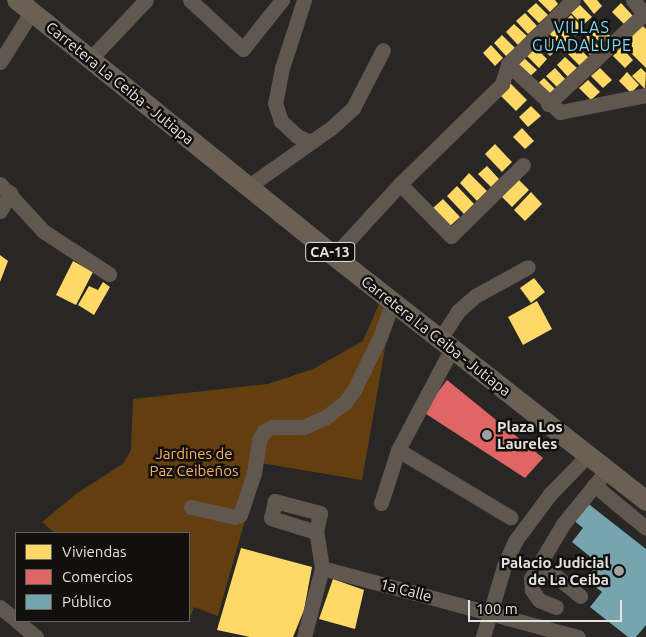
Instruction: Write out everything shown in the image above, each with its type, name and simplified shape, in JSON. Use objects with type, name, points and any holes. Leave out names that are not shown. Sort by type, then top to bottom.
[{"type":"main road","name":"Carretera La Ceiba - Jutiapa","points":[[24,6],[334,256],[646,501]]},
{"type":"street","points":[[90,59],[146,0]]},
{"type":"street","points":[[190,0],[243,49],[282,0]]},
{"type":"street","points":[[304,0],[282,68],[275,103],[281,121],[297,136],[310,142]]},
{"type":"street","points":[[334,256],[400,184],[502,84],[508,64],[572,0]]},
{"type":"street","points":[[548,104],[645,14],[634,0]]},
{"type":"street","points":[[0,62],[24,6]]},
{"type":"street","points":[[249,186],[353,108],[383,50]]},
{"type":"street","points":[[508,64],[548,104],[560,112],[646,95]]},
{"type":"street","points":[[400,184],[451,236],[523,165]]},
{"type":"street","points":[[0,211],[5,189]]},
{"type":"street","points":[[5,189],[43,232],[109,274]]},
{"type":"street","points":[[381,503],[398,450],[446,343],[458,311],[475,296],[528,266]]},
{"type":"street","points":[[190,507],[235,517],[240,515],[254,473],[259,440],[264,432],[272,427],[303,427],[326,417],[344,402],[354,390],[380,337],[393,302]]},
{"type":"street","points":[[398,450],[510,517]]},
{"type":"street","points":[[483,637],[488,612],[515,541],[550,494],[588,456]]},
{"type":"street","points":[[556,608],[539,600],[532,590],[531,578],[563,524],[607,470]]},
{"type":"street","points":[[594,486],[646,528]]},
{"type":"street","points":[[304,637],[322,568],[316,532]]},
{"type":"street","points":[[540,563],[580,596]]},
{"type":"street","name":"1a Calle","points":[[322,568],[578,637]]},
{"type":"street","points":[[0,607],[15,619]]},
{"type":"street","points":[[18,622],[36,637]]},
{"type":"green space","name":"Jardines de Paz Ceibeños","points":[[379,304],[391,314],[362,480],[261,463],[218,616],[194,607],[190,618],[190,532],[54,532],[42,522],[76,494],[124,463],[131,450],[133,399],[268,384],[313,369],[363,341]]},
{"type":"building: Viviendas","points":[[538,0],[555,0],[558,4],[550,12]]},
{"type":"building: Viviendas","points":[[583,0],[597,0],[602,6],[594,14]]},
{"type":"building: Viviendas","points":[[536,3],[548,15],[539,23],[527,11]]},
{"type":"building: Viviendas","points":[[621,3],[633,16],[624,24],[612,12]]},
{"type":"building: Viviendas","points":[[580,5],[592,17],[583,25],[571,13]]},
{"type":"building: Viviendas","points":[[525,13],[537,26],[528,34],[516,21]]},
{"type":"building: Viviendas","points":[[571,15],[583,28],[575,36],[563,23]]},
{"type":"building: Viviendas","points":[[598,23],[610,36],[602,44],[589,32]]},
{"type":"building: Viviendas","points":[[514,24],[527,36],[518,45],[506,32]]},
{"type":"building: Viviendas","points":[[557,25],[570,37],[561,46],[549,33]]},
{"type":"building: Viviendas","points":[[643,26],[646,29],[646,68],[622,44]]},
{"type":"building: Viviendas","points":[[502,35],[515,48],[506,56],[494,43]]},
{"type":"building: Viviendas","points":[[547,35],[559,48],[550,56],[538,44]]},
{"type":"building: Viviendas","points":[[588,35],[600,48],[591,56],[579,43]]},
{"type":"building: Viviendas","points":[[491,45],[503,58],[495,66],[483,53]]},
{"type":"building: Viviendas","points":[[577,46],[589,58],[581,67],[568,54]]},
{"type":"building: Viviendas","points":[[535,47],[547,59],[539,68],[526,55]]},
{"type":"building: Viviendas","points":[[621,47],[633,60],[625,68],[613,56]]},
{"type":"building: Viviendas","points":[[565,57],[578,69],[569,78],[557,65]]},
{"type":"building: Viviendas","points":[[524,58],[537,70],[528,78],[516,66]]},
{"type":"building: Viviendas","points":[[555,68],[567,81],[559,89],[546,76]]},
{"type":"building: Viviendas","points":[[600,68],[612,80],[603,88],[591,76]]},
{"type":"building: Viviendas","points":[[641,68],[646,73],[645,89],[632,76]]},
{"type":"building: Viviendas","points":[[627,72],[639,85],[631,93],[619,81]]},
{"type":"building: Viviendas","points":[[544,78],[556,90],[548,99],[535,86]]},
{"type":"building: Viviendas","points":[[588,80],[600,92],[591,100],[579,88]]},
{"type":"building: Viviendas","points":[[510,83],[527,100],[516,111],[499,94]]},
{"type":"building: Viviendas","points":[[531,106],[541,116],[528,127],[519,117]]},
{"type":"building: Viviendas","points":[[522,128],[534,141],[525,149],[513,137]]},
{"type":"building: Viviendas","points":[[495,144],[512,162],[502,172],[485,154]]},
{"type":"building: Viviendas","points":[[487,166],[499,179],[491,187],[478,174]]},
{"type":"building: Viviendas","points":[[469,173],[487,191],[477,201],[460,183]]},
{"type":"building: Viviendas","points":[[518,179],[529,190],[512,207],[501,196]]},
{"type":"building: Viviendas","points":[[457,186],[474,204],[464,214],[447,196]]},
{"type":"building: Viviendas","points":[[531,192],[542,204],[525,221],[514,210]]},
{"type":"building: Viviendas","points":[[443,199],[460,217],[450,226],[433,208]]},
{"type":"building: Viviendas","points":[[0,255],[8,261],[0,282]]},
{"type":"building: Viviendas","points":[[73,261],[93,272],[76,305],[56,295]]},
{"type":"building: Viviendas","points":[[534,278],[545,292],[531,303],[520,288]]},
{"type":"building: Viviendas","points":[[103,282],[110,287],[94,315],[78,305],[89,286],[98,290]]},
{"type":"building: Viviendas","points":[[537,301],[552,329],[523,345],[508,317]]},
{"type":"building: Viviendas","points":[[241,548],[312,567],[304,610],[293,637],[250,637],[217,630]]},
{"type":"building: Viviendas","points":[[333,579],[364,590],[355,629],[319,619]]},
{"type":"building: Comercios","name":"Plaza Los Laureles","points":[[447,380],[543,458],[525,478],[423,412]]},
{"type":"building: Público","name":"Palacio Judicial de La Ceiba","points":[[586,502],[646,549],[646,625],[636,637],[628,637],[590,607],[602,592],[585,579],[598,563],[572,542],[583,528],[572,519]]},
{"type":"place","name":"Plaza Los Laureles","points":[[487,435]]},
{"type":"place","name":"Palacio Judicial de La Ceiba","points":[[619,571]]},
{"type":"district","name":"VILLAS GUADALUPE","points":[[582,36]]}]
